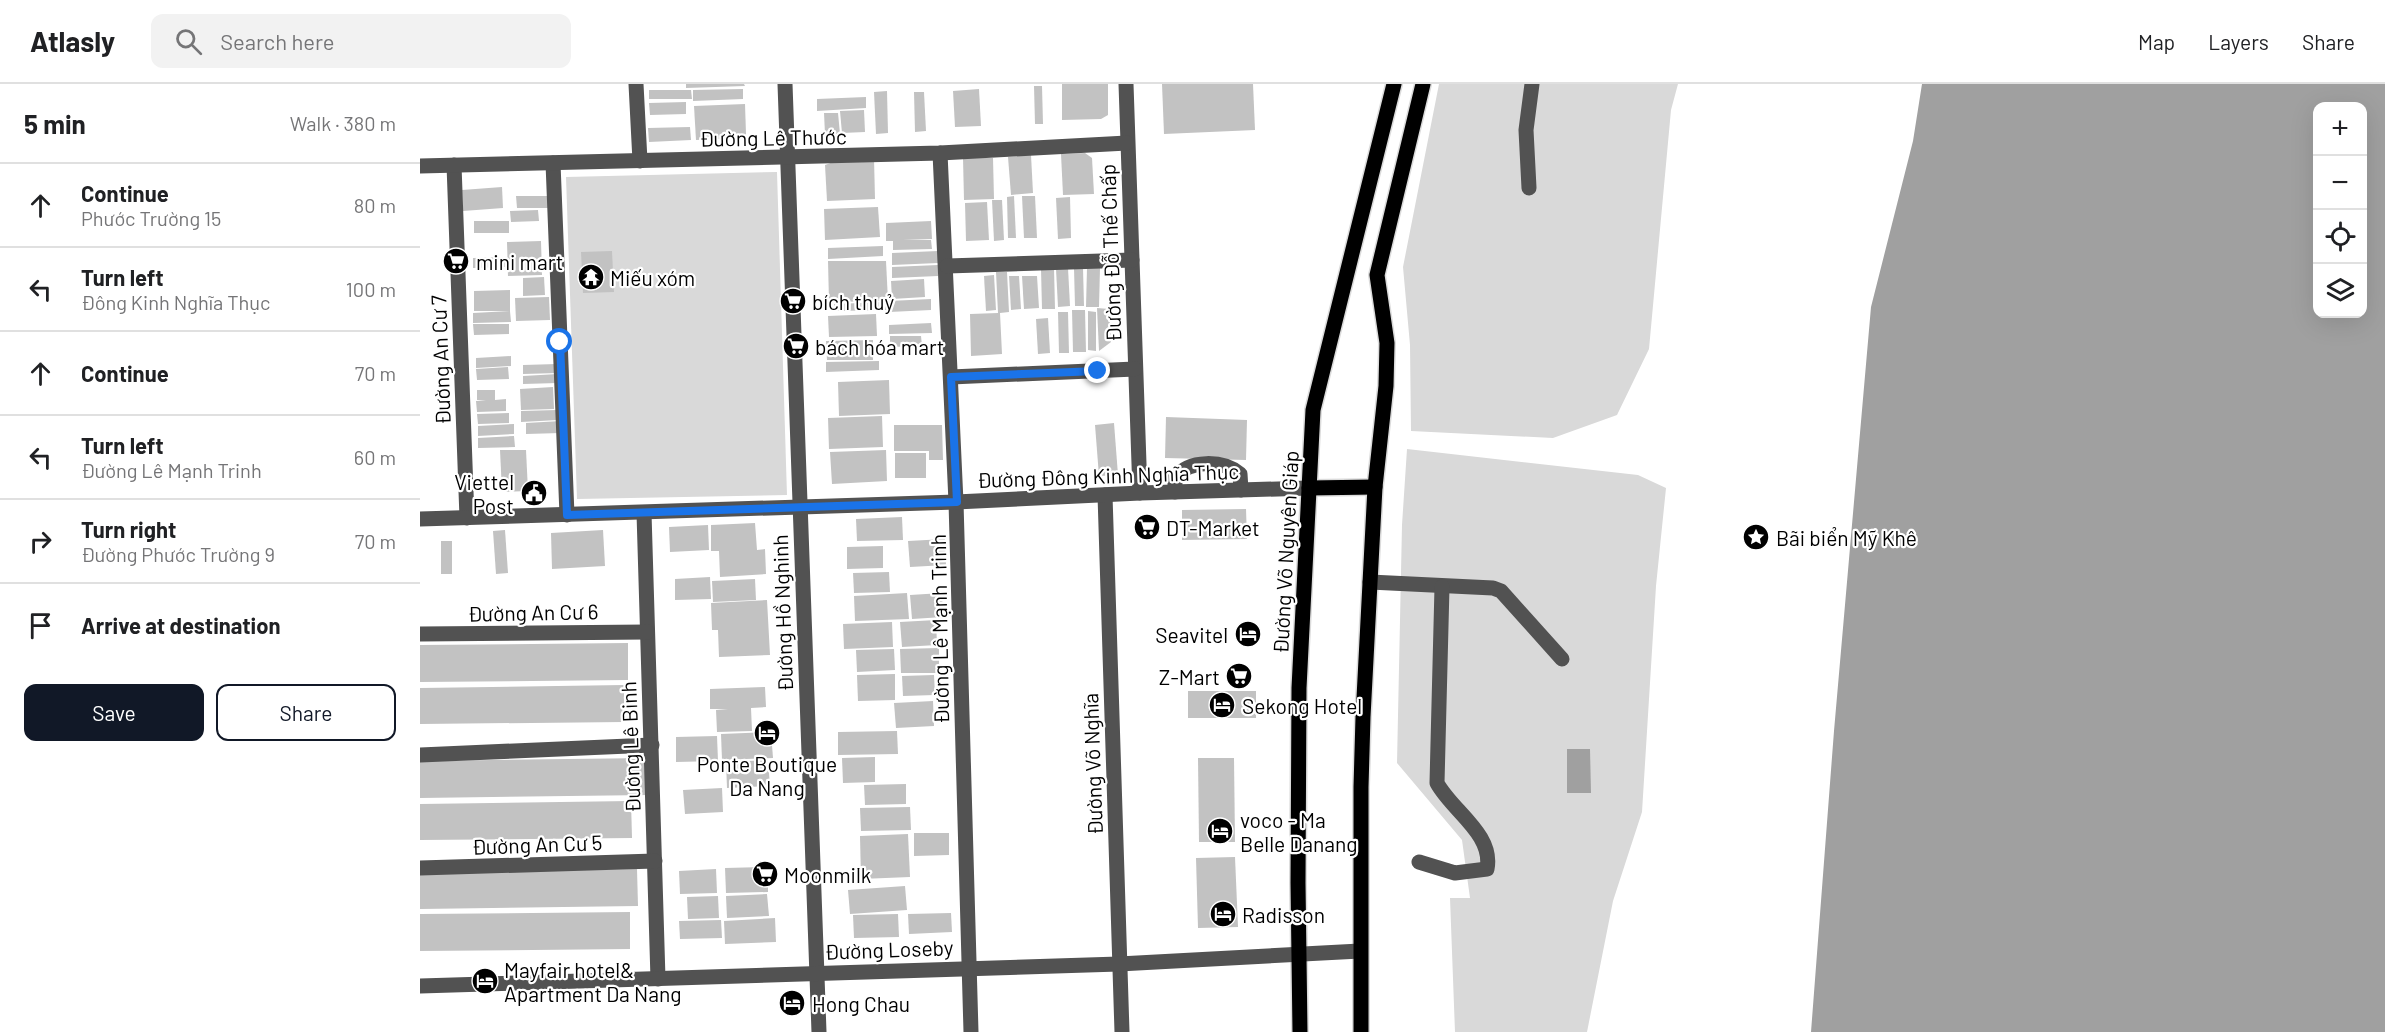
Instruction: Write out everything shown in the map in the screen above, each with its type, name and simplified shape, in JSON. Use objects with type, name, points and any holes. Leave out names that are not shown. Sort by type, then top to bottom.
[{"type":"main road","name":"Đường Võ Nguyên Giáp","points":[[1300,1032],[1299,688],[1313,410],[1394,84]]},
{"type":"main road","points":[[1361,1032],[1360,787],[1375,488],[1386,386],[1387,344],[1377,275],[1423,84]]},
{"type":"main road","points":[[1309,488],[1375,488]]},
{"type":"street","points":[[636,84],[640,161]]},
{"type":"street","name":"Đường Hồ Nghinh","points":[[786,84],[819,1032]]},
{"type":"street","name":"Đường Đỗ Thế Chấp","points":[[1126,84],[1140,493]]},
{"type":"street","points":[[1529,188],[1526,130],[1532,84]]},
{"type":"street","name":"Đường Lê Thước","points":[[420,166],[789,158],[1127,144]]},
{"type":"street","name":"Đường Lê Mạnh Trinh","points":[[940,153],[957,502],[972,1032]]},
{"type":"street","points":[[553,163],[567,515]]},
{"type":"street","name":"Đường An Cư 7","points":[[454,165],[467,518]]},
{"type":"street","points":[[947,266],[1132,260]]},
{"type":"street","points":[[951,377],[1135,369]]},
{"type":"street","points":[[1175,492],[1175,478],[1181,470],[1190,466],[1210,465],[1230,466],[1240,474],[1241,490]]},
{"type":"street","name":"Đường Đông Kinh Nghĩa Thục","points":[[420,519],[644,513],[1309,488]]},
{"type":"street","name":"Đường Võ Nghĩa","points":[[1105,495],[1122,1032]]},
{"type":"street","name":"Đường Lê Binh","points":[[644,513],[658,978]]},
{"type":"street","points":[[1370,582],[1442,587],[1485,587],[1501,591],[1562,659]]},
{"type":"street","points":[[1419,862],[1455,873],[1487,869],[1489,857],[1482,839],[1443,795],[1437,783],[1442,587]]},
{"type":"street","name":"Đường An Cư 6","points":[[420,634],[646,632]]},
{"type":"street","points":[[420,755],[652,745]]},
{"type":"street","name":"Đường An Cư 5","points":[[420,868],[655,861]]},
{"type":"street","name":"Đường Loseby","points":[[420,986],[1119,963],[1360,951]]},
{"type":"shaded area","points":[[1439,84],[1678,84],[1671,110],[1649,349],[1617,415],[1553,438],[1411,431],[1410,345],[1403,267]]},
{"type":"shaded area","points":[[1922,84],[2385,84],[2385,1032],[1811,1032],[1834,731],[1871,307],[1913,141]]},
{"type":"shaded area","points":[[777,172],[787,495],[577,499],[566,177]]},
{"type":"shaded area","points":[[1407,449],[1638,475],[1666,488],[1656,586],[1642,812],[1613,901],[1587,1032],[1455,1032],[1450,898],[1470,898],[1462,840],[1397,763],[1402,525]]},
{"type":"shaded area","points":[[1567,749],[1590,749],[1591,793],[1567,793]]},
{"type":"building","points":[[686,84],[744,84],[745,86],[686,88]]},
{"type":"building","points":[[1062,84],[1108,84],[1108,115],[1101,119],[1062,120]]},
{"type":"building","points":[[1162,84],[1253,84],[1255,130],[1164,134]]},
{"type":"building","points":[[1034,86],[1042,86],[1043,124],[1035,124]]},
{"type":"building","points":[[743,89],[743,99],[693,101],[693,90]]},
{"type":"building","points":[[979,89],[981,126],[955,127],[953,91]]},
{"type":"building","points":[[649,90],[691,90],[692,99],[649,99]]},
{"type":"building","points":[[887,91],[888,133],[876,134],[874,92]]},
{"type":"building","points":[[914,92],[924,92],[926,131],[915,132]]},
{"type":"building","points":[[866,97],[866,108],[817,111],[817,99]]},
{"type":"building","points":[[686,102],[686,114],[650,115],[649,103]]},
{"type":"building","points":[[745,104],[746,134],[743,138],[696,140],[694,106]]},
{"type":"building","points":[[864,110],[865,132],[842,133],[840,111]]},
{"type":"building","points":[[824,113],[838,113],[840,134],[825,134]]},
{"type":"building","points":[[690,127],[691,140],[649,142],[648,128]]},
{"type":"building","points":[[1085,153],[1092,158],[1094,194],[1063,195],[1061,154]]},
{"type":"building","points":[[1031,155],[1033,193],[1011,195],[1008,157]]},
{"type":"building","points":[[874,158],[875,199],[827,201],[825,165],[839,160]]},
{"type":"building","points":[[963,158],[993,158],[994,199],[964,200]]},
{"type":"building","points":[[502,187],[503,208],[463,211],[462,190]]},
{"type":"building","points":[[516,196],[552,196],[552,208],[517,208]]},
{"type":"building","points":[[1014,196],[1016,238],[1008,238],[1007,197]]},
{"type":"building","points":[[1022,196],[1035,196],[1037,238],[1024,238]]},
{"type":"building","points":[[1070,197],[1071,238],[1058,239],[1056,198]]},
{"type":"building","points":[[992,200],[1002,200],[1004,240],[994,241]]},
{"type":"building","points":[[987,202],[989,240],[966,241],[965,203]]},
{"type":"building","points":[[878,207],[880,237],[825,240],[824,209]]},
{"type":"building","points":[[538,210],[539,221],[511,222],[510,211]]},
{"type":"building","points":[[474,221],[509,221],[509,233],[474,233]]},
{"type":"building","points":[[931,221],[932,239],[903,240],[931,240],[932,249],[893,250],[893,241],[886,241],[886,223]]},
{"type":"building","points":[[541,241],[542,275],[508,276],[507,242]]},
{"type":"building","points":[[883,246],[883,256],[828,259],[828,248]]},
{"type":"building","points":[[612,251],[614,292],[583,293],[581,252]]},
{"type":"building","points":[[938,251],[938,263],[892,265],[892,253]]},
{"type":"building","points":[[506,257],[506,267],[473,268],[473,258]]},
{"type":"building","points":[[828,261],[886,261],[888,301],[829,302]]},
{"type":"building","points":[[938,265],[938,276],[892,278],[892,267]]},
{"type":"building","points":[[1054,268],[1055,309],[1042,309],[1041,269]]},
{"type":"building","points":[[1068,268],[1070,306],[1058,307],[1056,269]]},
{"type":"building","points":[[1074,268],[1083,268],[1084,306],[1075,306]]},
{"type":"building","points":[[1087,268],[1100,268],[1099,307],[1086,307]]},
{"type":"building","points":[[996,272],[1007,272],[1009,312],[1000,313],[1002,354],[971,356],[970,314],[998,313]]},
{"type":"building","points":[[994,275],[996,310],[986,311],[984,276]]},
{"type":"building","points":[[1009,276],[1019,276],[1021,309],[1011,310]]},
{"type":"building","points":[[1022,276],[1037,276],[1039,308],[1024,309]]},
{"type":"building","points":[[544,277],[545,295],[523,296],[523,278]]},
{"type":"building","points":[[924,279],[925,297],[892,299],[891,281]]},
{"type":"building","points":[[510,290],[510,311],[474,311],[474,291]]},
{"type":"building","points":[[549,297],[550,320],[516,321],[515,298]]},
{"type":"building","points":[[931,299],[931,310],[889,312],[889,301]]},
{"type":"building","points":[[887,302],[887,310],[834,311],[834,304]]},
{"type":"building","points":[[1097,308],[1109,309],[1111,342],[1099,351]]},
{"type":"building","points":[[1072,310],[1085,310],[1086,352],[1073,352]]},
{"type":"building","points":[[510,311],[511,322],[473,323],[473,313]]},
{"type":"building","points":[[1088,311],[1096,312],[1096,351],[1088,350]]},
{"type":"building","points":[[1058,312],[1068,312],[1069,353],[1059,353]]},
{"type":"building","points":[[876,314],[877,336],[829,337],[828,316]]},
{"type":"building","points":[[1048,318],[1050,353],[1038,354],[1036,319]]},
{"type":"building","points":[[931,323],[932,333],[889,334],[889,325]]},
{"type":"building","points":[[473,324],[509,324],[509,334],[474,335]]},
{"type":"building","points":[[890,336],[921,336],[922,346],[890,347]]},
{"type":"building","points":[[873,340],[873,360],[827,360],[826,341]]},
{"type":"building","points":[[511,356],[511,366],[476,368],[476,358]]},
{"type":"building","points":[[879,361],[879,370],[826,372],[826,362]]},
{"type":"building","points":[[557,364],[558,373],[523,374],[523,365]]},
{"type":"building","points":[[508,367],[509,379],[477,380],[476,369]]},
{"type":"building","points":[[558,374],[558,383],[523,384],[523,376]]},
{"type":"building","points":[[889,380],[890,414],[839,416],[838,382]]},
{"type":"building","points":[[553,387],[554,409],[521,410],[520,389]]},
{"type":"building","points":[[477,390],[495,390],[495,400],[506,399],[506,411],[477,412],[476,401],[486,401],[477,400]]},
{"type":"building","points":[[557,410],[558,420],[521,422],[521,411]]},
{"type":"building","points":[[509,413],[509,423],[478,424],[477,414]]},
{"type":"building","points":[[882,416],[883,447],[829,449],[828,418]]},
{"type":"building","points":[[1166,417],[1247,420],[1246,460],[1165,458]]},
{"type":"building","points":[[561,421],[561,433],[526,434],[526,423]]},
{"type":"building","points":[[1114,423],[1118,475],[1099,476],[1095,425]]},
{"type":"building","points":[[514,424],[514,434],[478,436],[478,426]]},
{"type":"building","points":[[894,425],[942,425],[943,460],[929,460],[929,451],[894,451]]},
{"type":"building","points":[[514,436],[515,447],[478,448],[478,438]]},
{"type":"building","points":[[500,450],[526,450],[528,491],[502,492]]},
{"type":"building","points":[[886,450],[887,481],[832,484],[830,452]]},
{"type":"building","points":[[895,453],[926,453],[926,478],[895,478]]},
{"type":"building","points":[[1246,509],[1247,539],[1182,540],[1182,510]]},
{"type":"building","points":[[902,517],[903,540],[857,541],[856,519]]},
{"type":"building","points":[[755,523],[757,550],[765,549],[766,574],[720,577],[719,551],[711,551],[711,525]]},
{"type":"building","points":[[708,525],[709,550],[670,552],[669,527]]},
{"type":"building","points":[[505,530],[508,573],[496,574],[493,531]]},
{"type":"building","points":[[603,530],[605,566],[552,569],[551,533]]},
{"type":"building","points":[[945,539],[946,565],[910,567],[908,541]]},
{"type":"building","points":[[441,541],[452,541],[452,574],[441,574]]},
{"type":"building","points":[[883,546],[883,568],[847,569],[847,547]]},
{"type":"building","points":[[889,572],[890,592],[854,593],[853,573]]},
{"type":"building","points":[[710,577],[711,599],[675,600],[675,579]]},
{"type":"building","points":[[755,579],[756,600],[713,602],[712,581]]},
{"type":"building","points":[[907,593],[909,619],[855,621],[854,596]]},
{"type":"building","points":[[942,593],[943,617],[912,619],[910,595]]},
{"type":"building","points":[[767,600],[770,655],[719,657],[718,630],[712,630],[711,603]]},
{"type":"building","points":[[936,620],[937,645],[902,647],[900,622]]},
{"type":"building","points":[[892,622],[893,647],[844,649],[843,624]]},
{"type":"building","points":[[628,643],[628,680],[420,682],[420,645]]},
{"type":"building","points":[[939,648],[939,673],[901,673],[900,649]]},
{"type":"building","points":[[894,649],[895,670],[857,672],[856,650]]},
{"type":"building","points":[[895,674],[895,700],[858,701],[857,675]]},
{"type":"building","points":[[934,675],[935,695],[903,696],[902,676]]},
{"type":"building","points":[[624,685],[624,722],[420,724],[420,688]]},
{"type":"building","points":[[765,687],[766,707],[751,708],[752,731],[717,732],[716,710],[728,709],[710,709],[710,689]]},
{"type":"building","name":"Sekong Hotel","points":[[1188,691],[1256,691],[1256,718],[1188,718]]},
{"type":"building","points":[[933,701],[934,726],[896,728],[894,703]]},
{"type":"building","points":[[897,731],[898,754],[838,755],[838,732]]},
{"type":"building","points":[[771,732],[773,758],[722,760],[721,734]]},
{"type":"building","points":[[717,736],[718,761],[676,762],[676,737]]},
{"type":"building","points":[[875,757],[875,782],[843,783],[842,758]]},
{"type":"building","points":[[649,758],[649,795],[420,798],[420,761]]},
{"type":"building","points":[[1198,758],[1234,758],[1235,842],[1199,842]]},
{"type":"building","points":[[768,760],[770,786],[727,788],[726,762]]},
{"type":"building","points":[[906,784],[906,804],[865,805],[864,785]]},
{"type":"building","points":[[722,788],[723,812],[685,814],[683,790]]},
{"type":"building","points":[[631,801],[632,838],[420,840],[420,804]]},
{"type":"building","points":[[910,807],[911,830],[861,831],[860,808]]},
{"type":"building","points":[[914,833],[949,833],[949,855],[914,856]]},
{"type":"building","points":[[908,834],[910,877],[861,879],[860,836]]},
{"type":"building","points":[[1235,857],[1238,927],[1198,928],[1196,858]]},
{"type":"building","points":[[768,867],[768,892],[726,893],[725,868]]},
{"type":"building","points":[[637,869],[638,906],[420,909],[420,872]]},
{"type":"building","points":[[716,869],[717,893],[680,894],[679,871]]},
{"type":"building","points":[[905,886],[907,910],[850,914],[848,890]]},
{"type":"building","points":[[767,894],[769,916],[727,918],[726,896]]},
{"type":"building","points":[[718,896],[719,918],[688,919],[687,897]]},
{"type":"building","points":[[630,912],[630,949],[420,951],[420,914]]},
{"type":"building","points":[[951,913],[952,932],[909,934],[908,914]]},
{"type":"building","points":[[898,914],[899,937],[854,938],[853,915]]},
{"type":"building","points":[[775,918],[776,942],[725,944],[724,921]]},
{"type":"building","points":[[721,920],[722,938],[680,939],[679,921]]},
{"type":"place","name":"mini mart","points":[[456,261]]},
{"type":"place","name":"Miếu xóm","points":[[591,277]]},
{"type":"place","name":"bích thuỷ","points":[[793,301]]},
{"type":"place","name":"bách hóa mart","points":[[796,346]]},
{"type":"place","name":"Viettel Post","points":[[534,493]]},
{"type":"place","name":"DT-Market","points":[[1147,527]]},
{"type":"place","name":"Bãi biển Mỹ Khê","points":[[1756,537]]},
{"type":"place","name":"Seavitel","points":[[1248,634]]},
{"type":"place","name":"Z-Mart","points":[[1239,676]]},
{"type":"place","name":"Sekong Hotel","points":[[1222,705]]},
{"type":"place","name":"Ponte Boutique Da Nang","points":[[767,733]]},
{"type":"place","name":"voco - Ma Belle Danang","points":[[1220,831]]},
{"type":"place","name":"Moonmilk","points":[[765,874]]},
{"type":"place","name":"Radisson","points":[[1223,914]]},
{"type":"place","name":"Mayfair hotel& Apartment Da Nang","points":[[485,981]]},
{"type":"place","name":"Hong Chau","points":[[792,1003]]},
{"type":"route","points":[[560,342],[567,515],[957,502],[951,377],[1098,371]]}]
